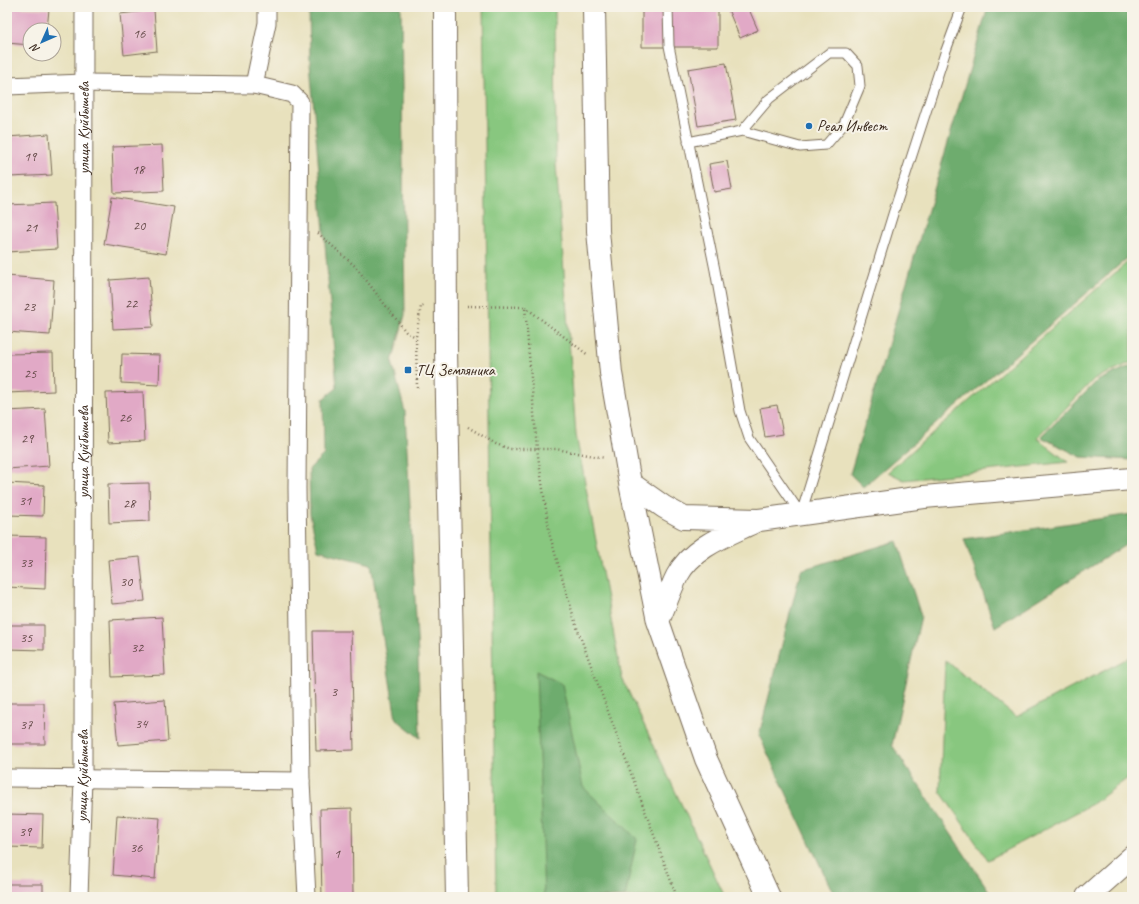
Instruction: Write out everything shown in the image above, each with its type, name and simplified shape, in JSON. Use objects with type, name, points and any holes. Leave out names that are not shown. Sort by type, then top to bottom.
[{"type":"main road","points":[[445,7],[447,413],[457,897]]},
{"type":"main road","points":[[594,7],[598,231],[611,373],[630,483],[658,621],[706,759],[769,897]]},
{"type":"main road","points":[[630,483],[664,507],[684,518],[759,520],[924,497],[1132,479]]},
{"type":"main road","points":[[658,621],[678,575],[692,556],[717,539],[759,520]]},
{"type":"main road","points":[[1087,897],[1132,857]]},
{"type":"street","name":"улица Куйбышева","points":[[79,897],[83,778],[84,7]]},
{"type":"street","points":[[254,85],[267,23],[267,7]]},
{"type":"street","points":[[7,86],[84,83],[254,85],[292,94],[300,102],[296,488],[301,781],[306,897]]},
{"type":"street","points":[[7,778],[301,781]]},
{"type":"lane","points":[[668,7],[669,46],[715,270],[740,411],[749,438],[801,514]]},
{"type":"lane","points":[[801,514],[893,214],[945,52],[962,7]]},
{"type":"lane","points":[[688,142],[742,131],[800,147],[826,145],[844,124],[860,86],[858,66],[846,53],[829,53],[769,99],[742,131]]},
{"type":"path","points":[[299,216],[356,267],[406,332],[416,337]]},
{"type":"path","points":[[417,388],[416,337],[421,306],[525,307],[611,373]]},
{"type":"path","points":[[525,307],[537,449],[550,536],[576,626],[677,897]]},
{"type":"path","points":[[447,413],[496,444],[510,449],[556,449],[627,462]]},
{"type":"green space","points":[[309,7],[401,7],[405,315],[392,362],[405,412],[418,656],[420,738],[396,719],[371,564],[318,550],[310,514],[309,469],[324,454],[323,399],[337,388],[310,63]]},
{"type":"green space","points":[[483,7],[555,7],[556,164],[576,435],[622,678],[725,897],[496,897]]},
{"type":"green space","points":[[988,7],[1132,7],[1132,254],[863,487],[850,474]]},
{"type":"green space","points":[[1132,258],[1132,362],[1094,379],[1037,438],[1068,462],[904,480],[888,472]]},
{"type":"green space","points":[[1132,365],[1132,460],[1081,457],[1041,437],[1097,381]]},
{"type":"green space","points":[[1132,514],[1132,541],[995,627],[964,539]]},
{"type":"green space","points":[[897,541],[921,616],[892,745],[993,897],[835,897],[759,735],[801,570]]},
{"type":"green space","points":[[1132,656],[1132,775],[1094,803],[988,860],[940,791],[945,660],[1016,717]]},
{"type":"green space","points":[[536,671],[562,684],[583,787],[637,839],[625,897],[544,897]]},
{"type":"building","points":[[7,7],[49,9],[48,22],[22,22],[22,44],[7,43]]},
{"type":"building","points":[[642,7],[718,7],[718,47],[642,47]]},
{"type":"building","points":[[727,7],[748,7],[758,30],[740,38]]},
{"type":"building","points":[[154,10],[157,51],[124,55],[120,14]]},
{"type":"building","points":[[726,63],[736,120],[698,126],[688,69]]},
{"type":"building","points":[[49,134],[52,175],[10,177],[7,137]]},
{"type":"building","points":[[162,145],[164,191],[114,193],[112,147]]},
{"type":"building","points":[[727,161],[732,189],[714,192],[709,164]]},
{"type":"building","points":[[112,197],[174,207],[166,254],[104,244]]},
{"type":"building","points":[[54,203],[57,249],[7,252],[7,205]]},
{"type":"building","points":[[7,276],[54,280],[50,335],[7,332]]},
{"type":"building","points":[[149,277],[153,327],[113,329],[110,280]]},
{"type":"building","points":[[53,353],[54,391],[7,393],[7,354]]},
{"type":"building","points":[[122,354],[160,355],[159,385],[121,383]]},
{"type":"building","points":[[143,392],[145,441],[108,443],[106,393]]},
{"type":"building","points":[[777,405],[783,434],[765,437],[760,408]]},
{"type":"building","points":[[45,409],[49,466],[7,469],[7,411]]},
{"type":"building","points":[[7,483],[44,485],[43,516],[7,515]]},
{"type":"building","points":[[149,483],[150,521],[109,523],[108,484]]},
{"type":"building","points":[[7,536],[46,537],[45,589],[7,587]]},
{"type":"building","points":[[140,557],[145,601],[112,604],[108,560]]},
{"type":"building","points":[[162,617],[165,675],[112,677],[110,620]]},
{"type":"building","points":[[7,625],[44,625],[44,650],[7,649]]},
{"type":"building","points":[[313,631],[351,631],[354,750],[316,751]]},
{"type":"building","points":[[165,700],[168,741],[118,745],[114,704]]},
{"type":"building","points":[[7,703],[44,703],[45,744],[7,744]]},
{"type":"building","points":[[352,808],[353,897],[322,897],[320,809]]},
{"type":"building","points":[[7,814],[43,815],[42,848],[7,847]]},
{"type":"building","points":[[117,815],[160,818],[155,879],[113,875]]},
{"type":"building","points":[[7,884],[43,884],[43,897],[7,897]]},
{"type":"place","name":"Реал Инвест","points":[[809,126]]},
{"type":"place","name":"ТЦ Земляника","points":[[408,370]]}]
